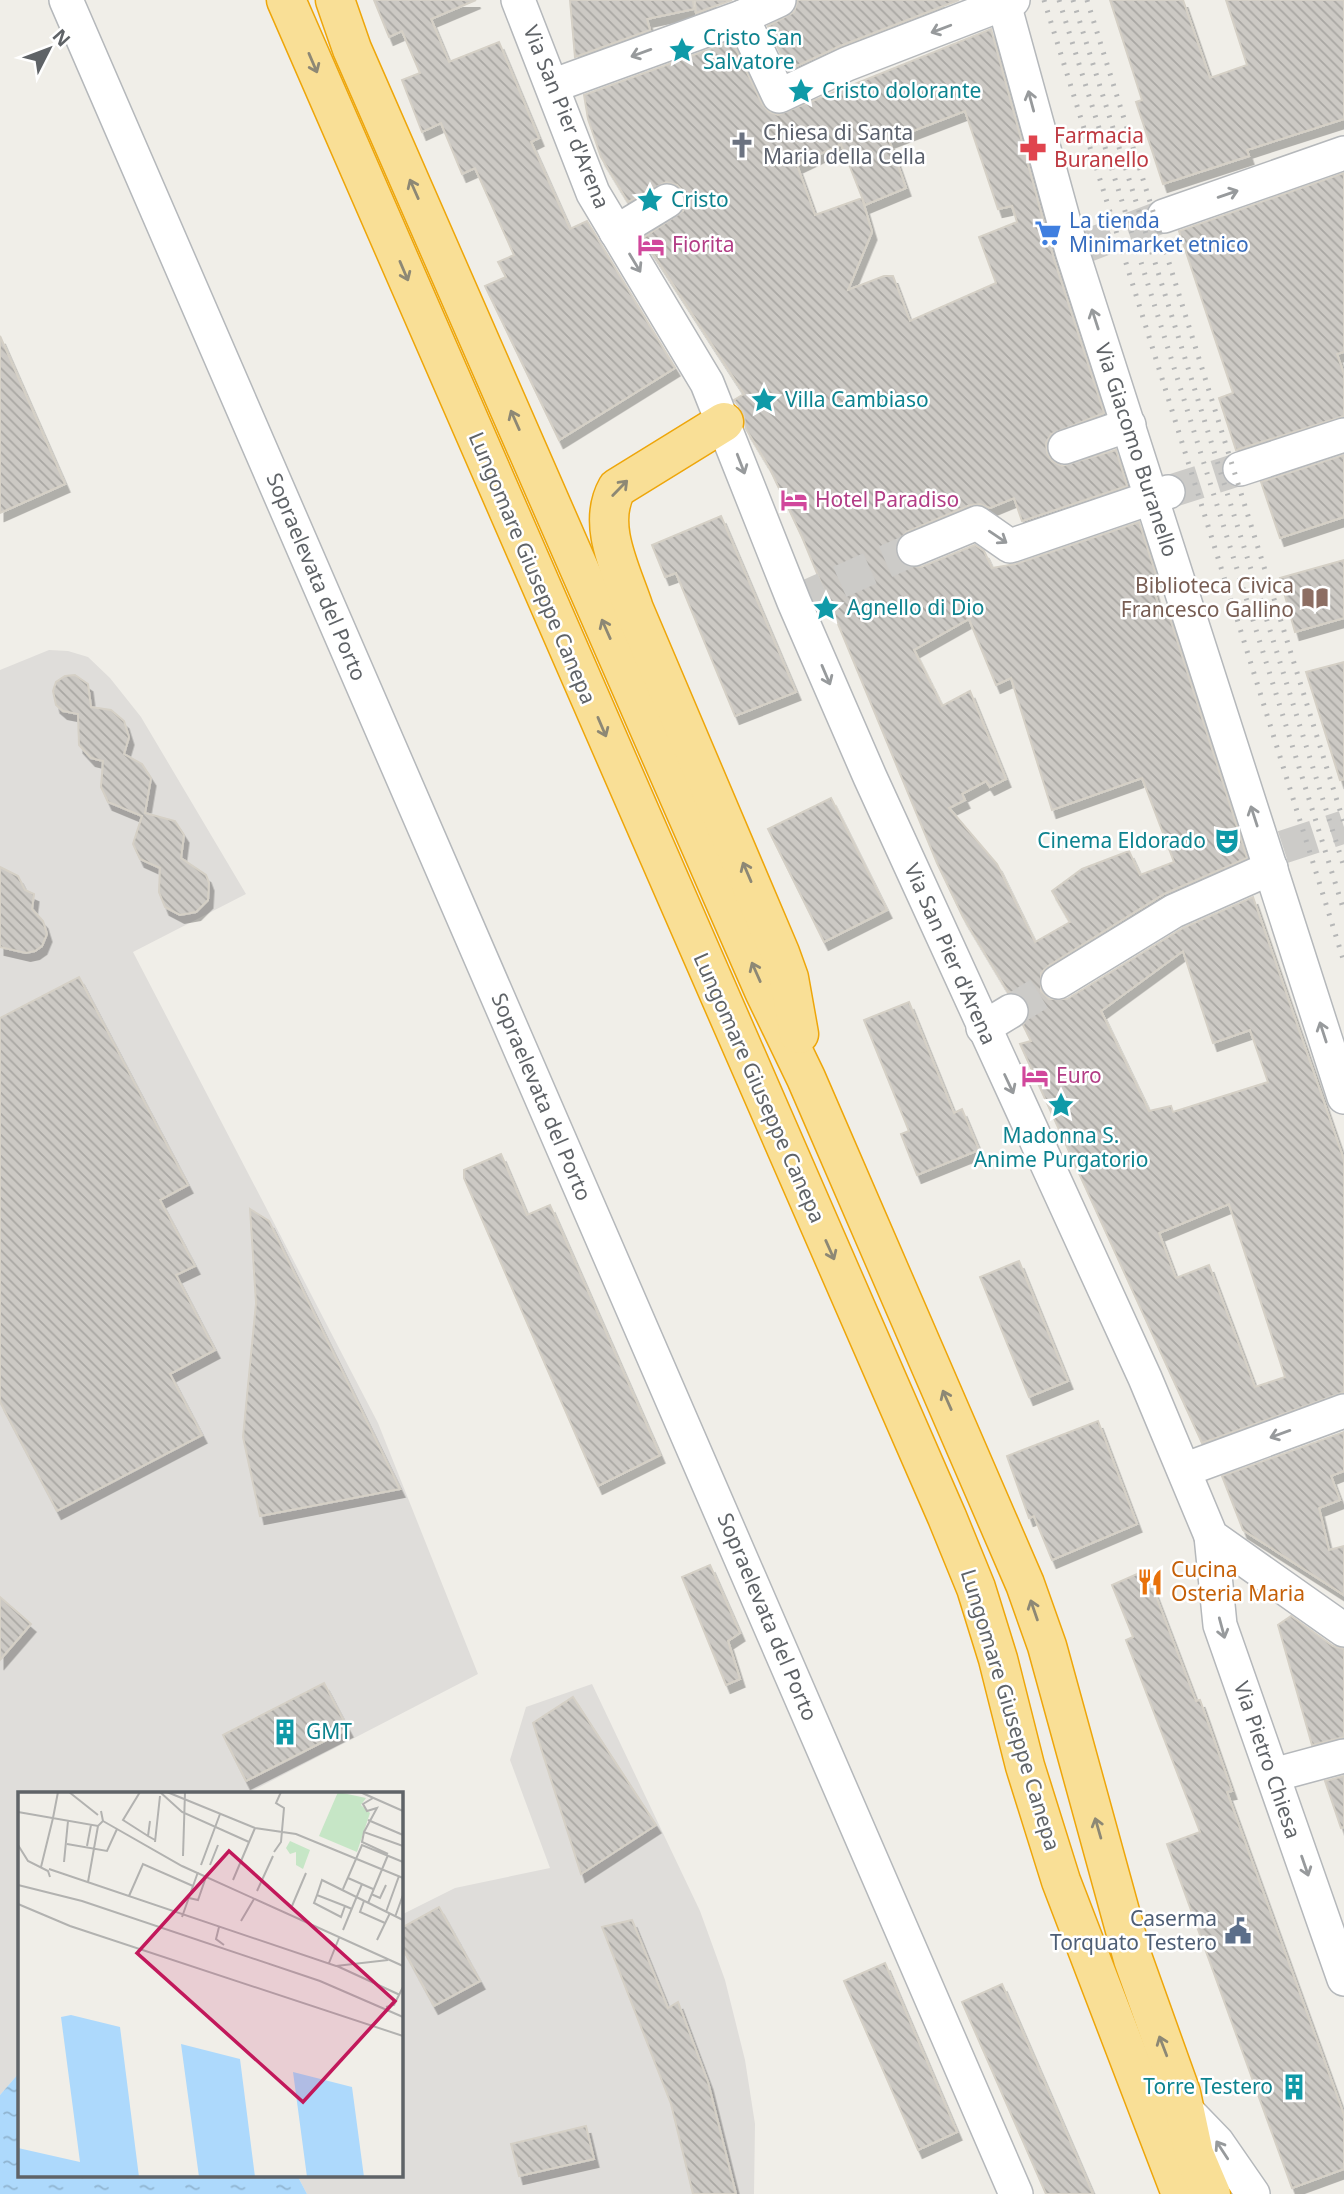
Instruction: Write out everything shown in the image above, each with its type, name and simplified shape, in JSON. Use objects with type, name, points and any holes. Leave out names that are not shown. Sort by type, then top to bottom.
[{"type":"highway","name":"Lungomare Giuseppe Canepa","points":[[286,0],[952,1528],[976,1588],[998,1659],[1025,1766],[1061,1881],[1181,2194]]},
{"type":"highway","name":"Lungomare Giuseppe Canepa","points":[[335,0],[352,49],[741,940],[806,1078],[1025,1584],[1047,1646],[1137,1971],[1186,2110],[1194,2154],[1211,2194]]},
{"type":"highway","points":[[723,422],[617,488],[610,501],[607,516],[634,610],[789,978],[806,1078]]},
{"type":"street","name":"Sopraelevata del Porto","points":[[66,0],[1016,2194]]},
{"type":"street","name":"Via San Pier d'Arena","points":[[518,0],[593,193],[707,383],[805,626],[997,1019],[1211,1536]]},
{"type":"street","points":[[552,86],[742,17],[779,0]]},
{"type":"street","points":[[742,17],[779,96],[847,64],[1007,1]]},
{"type":"street","name":"Via Giacomo Buranello","points":[[1007,1],[1129,425],[1159,495],[1273,856],[1344,1097]]},
{"type":"street","points":[[1164,216],[1344,153]]},
{"type":"street","name":"Via San Pier d'Arena","points":[[616,232],[667,201]]},
{"type":"street","points":[[1065,447],[1129,425]]},
{"type":"street","points":[[1240,469],[1344,435]]},
{"type":"street","points":[[915,549],[977,523],[1010,546],[1159,495]]},
{"type":"street","points":[[1058,982],[1174,911],[1273,856]]},
{"type":"street","points":[[1184,1470],[1344,1411]]},
{"type":"street","points":[[1211,1536],[1342,1628]]},
{"type":"street","name":"Via Pietro Chiesa","points":[[1211,1536],[1220,1625],[1344,1979]]},
{"type":"street","points":[[1273,1775],[1344,1756]]},
{"type":"street","points":[[1186,2110],[1217,2142],[1253,2194]]},
{"type":"shaded area","points":[[49,650],[68,651],[88,657],[110,678],[141,717],[246,894],[133,952],[378,1423],[478,1674],[250,1792],[18,1792],[18,2074],[0,2095],[0,670]]},
{"type":"shaded area","points":[[592,1684],[700,1911],[725,1980],[745,2060],[755,2124],[754,2194],[307,2194],[298,2176],[402,2176],[402,1914],[455,1888],[550,1868],[510,1760],[526,1707]]},
{"type":"water","points":[[18,2074],[18,2176],[298,2176],[307,2194],[0,2194],[0,2095]]},
{"type":"building","points":[[374,0],[476,0],[431,19],[449,62],[499,42],[539,138],[531,142],[570,229],[587,221],[675,368],[559,440],[485,286],[506,277],[498,262],[514,255],[475,168],[462,174],[441,123],[422,132],[402,80],[420,73],[402,31],[389,37]]},
{"type":"building","points":[[570,0],[693,0],[694,9],[647,19],[650,30],[575,57]]},
{"type":"building","points":[[695,0],[732,0],[696,13]]},
{"type":"building","points":[[798,0],[959,0],[840,46],[788,70],[768,26],[794,12]]},
{"type":"building","points":[[1110,0],[1183,0],[1210,78],[1247,65],[1226,0],[1344,0],[1344,119],[1247,150],[1249,156],[1163,184],[1136,102],[1142,100]]},
{"type":"building","points":[[991,29],[1053,256],[1104,413],[1051,434],[1046,443],[1047,453],[1052,461],[1062,466],[1116,450],[1127,486],[1022,521],[1014,498],[990,508],[980,504],[970,505],[906,532],[895,546],[896,556],[903,565],[921,567],[975,545],[984,551],[992,568],[1016,564],[1139,522],[1157,578],[1151,580],[1160,611],[1167,609],[1247,858],[1164,894],[1048,966],[1041,973],[1041,991],[1049,999],[1067,999],[1183,928],[1253,897],[1344,1160],[1344,1392],[1202,1443],[1020,1044],[1031,1041],[1023,1025],[1030,1011],[1028,1002],[1020,994],[1008,992],[963,917],[937,863],[802,537],[769,467],[746,429],[743,411],[734,400],[744,394],[643,238],[683,211],[686,201],[684,192],[677,185],[666,182],[628,202],[601,157],[588,119],[584,95],[732,41],[762,104],[769,112],[778,115]],"holes":[[[965,111],[998,209],[1012,206],[1017,222],[979,237],[996,283],[910,321],[893,276],[884,276],[848,290],[872,232],[862,198],[815,215],[797,165],[841,144],[865,205],[906,188],[889,140]],[[969,619],[996,685],[1011,678],[1052,810],[1142,778],[1174,862],[1140,875],[1129,851],[1082,869],[1052,891],[1070,922],[1035,942],[997,864],[949,808],[965,800],[962,794],[986,781],[990,787],[1006,779],[970,691],[942,706],[914,650]],[[1183,951],[1213,1043],[1250,1030],[1268,1082],[1173,1112],[1171,1106],[1149,1111],[1101,1011]],[[1229,1204],[1285,1377],[1255,1387],[1209,1265],[1176,1278],[1159,1233]]]},
{"type":"building","points":[[1344,173],[1344,352],[1337,354],[1344,374],[1344,416],[1236,450],[1219,398],[1233,393],[1179,231]]},
{"type":"building","points":[[0,336],[65,484],[0,513]]},
{"type":"building","points":[[1344,455],[1344,517],[1280,538],[1261,482]]},
{"type":"building","points":[[721,516],[796,692],[735,716],[676,573],[665,577],[652,545]]},
{"type":"building","name":"Biblioteca Civica Francesco Gallino","points":[[1344,560],[1344,618],[1295,632],[1280,578]]},
{"type":"building","name":"Biblioteca Civica Francesco Gallino","points":[[1344,662],[1344,779],[1340,780],[1306,672]]},
{"type":"building","points":[[75,675],[88,684],[91,707],[111,710],[124,721],[129,737],[124,754],[142,764],[151,778],[145,813],[175,821],[184,835],[181,858],[206,875],[209,883],[208,900],[196,912],[180,915],[165,907],[159,892],[160,868],[140,859],[133,844],[142,816],[108,802],[101,787],[103,761],[91,758],[79,745],[78,714],[63,711],[56,705],[53,691],[56,682],[65,676]]},
{"type":"building","points":[[831,798],[887,910],[824,942],[768,829]]},
{"type":"building","points":[[0,867],[18,876],[25,890],[34,894],[32,909],[43,921],[47,934],[42,946],[35,951],[26,953],[0,947]]},
{"type":"building","points":[[79,977],[188,1185],[160,1200],[195,1266],[176,1275],[215,1350],[170,1374],[202,1435],[57,1511],[0,1402],[0,1018]]},
{"type":"building","points":[[909,1002],[954,1113],[962,1109],[979,1150],[917,1175],[901,1134],[909,1131],[864,1020]]},
{"type":"building","points":[[501,1154],[527,1215],[550,1205],[660,1455],[598,1486],[464,1178],[464,1170]]},
{"type":"building","points":[[250,1209],[269,1221],[400,1489],[260,1516],[243,1437],[256,1303]]},
{"type":"building","points":[[1019,1261],[1068,1381],[1029,1397],[980,1277]]},
{"type":"building","points":[[1098,1421],[1137,1524],[1052,1560],[1034,1516],[1029,1518],[1007,1456]]},
{"type":"building","points":[[1344,1432],[1344,1471],[1331,1476],[1340,1500],[1319,1508],[1329,1550],[1344,1546],[1344,1595],[1243,1530],[1222,1476]]},
{"type":"building","points":[[710,1565],[740,1633],[728,1641],[740,1679],[726,1685],[682,1577]]},
{"type":"building","points":[[1146,1570],[1196,1701],[1200,1700],[1232,1791],[1227,1792],[1344,2115],[1344,2169],[1292,2188],[1167,1844],[1200,1832],[1126,1640],[1133,1637],[1112,1585]]},
{"type":"building","points":[[0,1597],[31,1624],[0,1660]]},
{"type":"building","points":[[1291,1616],[1333,1646],[1344,1649],[1344,1737],[1312,1745],[1278,1625]]},
{"type":"building","name":"GMT","points":[[324,1683],[348,1729],[246,1781],[223,1735]]},
{"type":"building","points":[[573,1697],[656,1825],[581,1874],[533,1723]]},
{"type":"building","points":[[1344,1776],[1344,1827],[1341,1828],[1325,1781]]},
{"type":"building","points":[[439,1907],[480,1981],[434,2006],[402,1947],[402,1927]]},
{"type":"building","points":[[632,1920],[668,2008],[678,2002],[708,2082],[736,2194],[693,2194],[671,2104],[602,1927]]},
{"type":"building","points":[[885,1963],[957,2132],[918,2150],[844,1981]]},
{"type":"building","points":[[1002,1984],[1093,2194],[1046,2194],[962,2002]]},
{"type":"building","points":[[586,2126],[594,2159],[519,2176],[511,2144]]},
{"type":"tunnel","points":[[1081,248],[1164,216]]},
{"type":"tunnel","points":[[1168,492],[1240,469]]},
{"type":"tunnel","points":[[794,602],[914,549]]},
{"type":"tunnel","points":[[1283,847],[1344,827]]},
{"type":"tunnel","points":[[1011,1011],[1058,982]]},
{"type":"railway","points":[[1044,0],[1344,962]]},
{"type":"railway","points":[[1059,0],[1344,911]]},
{"type":"railway","points":[[1073,0],[1344,867]]},
{"type":"railway","points":[[1087,0],[1344,823]]},
{"type":"place","name":"Cristo San Salvatore","points":[[682,50]]},
{"type":"place","name":"Cristo dolorante","points":[[801,91]]},
{"type":"place","name":"Chiesa di Santa Maria della Cella","points":[[742,145]]},
{"type":"place","name":"Farmacia Buranello","points":[[1033,148]]},
{"type":"place","name":"Cristo","points":[[650,200]]},
{"type":"place","name":"La tienda Minimarket etnico","points":[[1048,233]]},
{"type":"place","name":"Fiorita","points":[[651,245]]},
{"type":"place","name":"Villa Cambiaso","points":[[764,400]]},
{"type":"place","name":"Hotel Paradiso","points":[[794,500]]},
{"type":"place","name":"Biblioteca Civica Francesco Gallino","points":[[1315,598]]},
{"type":"place","name":"Agnello di Dio","points":[[826,608]]},
{"type":"place","name":"Cinema Eldorado","points":[[1227,841]]},
{"type":"place","name":"Euro","points":[[1035,1076]]},
{"type":"place","name":"Madonna S. Anime Purgatorio","points":[[1061,1105]]},
{"type":"place","name":"Cucina Osteria Maria","points":[[1150,1582]]},
{"type":"place","name":"GMT","points":[[285,1732]]},
{"type":"place","name":"Caserma Torquato Testero","points":[[1238,1931]]},
{"type":"place","name":"Torre Testero","points":[[1294,2087]]}]
